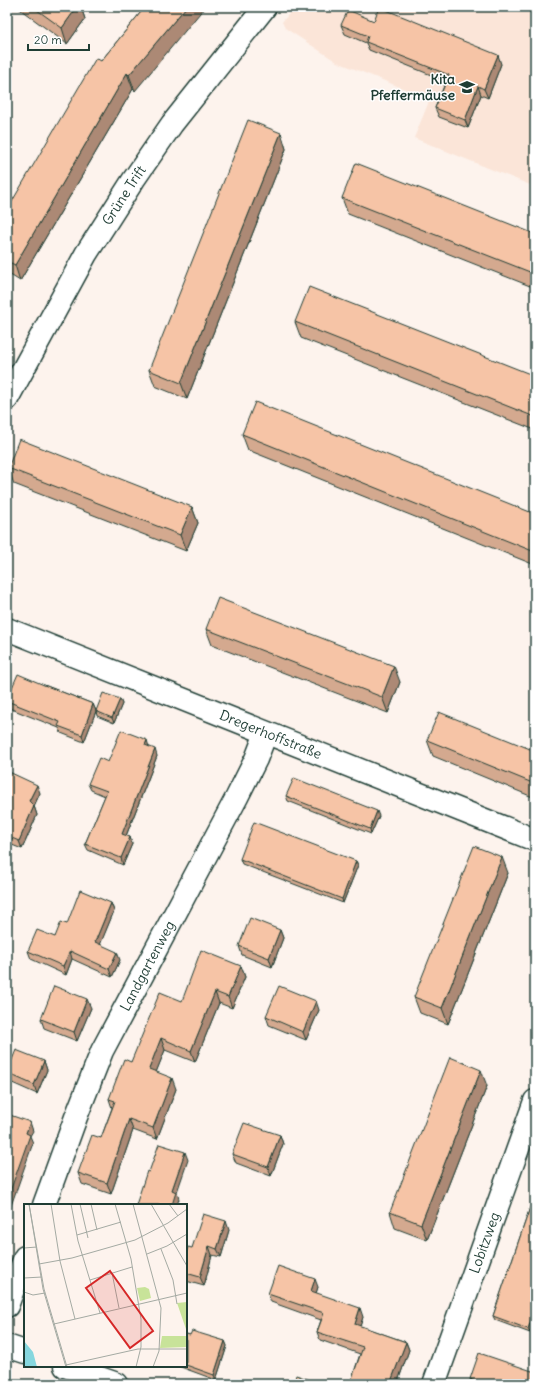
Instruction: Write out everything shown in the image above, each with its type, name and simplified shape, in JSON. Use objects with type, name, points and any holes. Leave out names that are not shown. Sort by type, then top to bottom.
[{"type":"street","name":"Grüne Trift","points":[[7,399],[82,261],[134,179],[172,124],[265,7]]},
{"type":"street","name":"Dregerhoffstraße","points":[[7,629],[266,734],[535,840]]},
{"type":"street","name":"Landgartenweg","points":[[44,1204],[78,1110],[102,1050],[237,797],[256,759],[266,734]]},
{"type":"street","name":"Lobitzweg","points":[[434,1384],[535,1101]]},
{"type":"street","points":[[7,1306],[24,1260]]},
{"type":"street","points":[[7,1346],[24,1352]]},
{"type":"street","points":[[68,1367],[117,1384]]},
{"type":"shaded area","name":"Kita Pfeffermäuse","points":[[295,7],[535,7],[535,187],[414,138],[430,99],[337,62],[285,28],[282,22]]},
{"type":"building","points":[[33,7],[77,7],[62,28]]},
{"type":"building","points":[[145,7],[186,7],[129,75],[127,73],[15,265],[7,261],[7,210],[96,58],[101,61]]},
{"type":"building","points":[[379,7],[498,55],[484,89],[478,86],[465,120],[435,108],[449,75],[366,42],[368,36],[341,25],[348,10],[374,21]]},
{"type":"building","points":[[248,120],[281,133],[181,383],[149,370]]},
{"type":"building","points":[[356,163],[535,234],[535,274],[342,198]]},
{"type":"building","points":[[309,287],[535,376],[535,417],[295,322]]},
{"type":"building","points":[[255,402],[535,514],[535,552],[242,434]]},
{"type":"building","points":[[19,439],[192,507],[180,535],[8,468]]},
{"type":"building","points":[[218,598],[394,666],[382,697],[206,629]]},
{"type":"building","points":[[18,674],[93,704],[82,735],[58,726],[60,722],[7,701]]},
{"type":"building","points":[[103,693],[120,699],[112,718],[96,711]]},
{"type":"building","points":[[439,712],[535,751],[535,784],[427,740]]},
{"type":"building","points":[[121,730],[147,740],[145,745],[155,749],[122,834],[130,837],[121,858],[85,844],[107,791],[88,784],[99,758],[108,762]]},
{"type":"building","points":[[7,771],[37,785],[29,801],[34,806],[19,841],[7,836]]},
{"type":"building","points":[[294,778],[377,811],[370,829],[286,796]]},
{"type":"building","points":[[254,822],[356,861],[342,899],[240,859]]},
{"type":"building","points":[[474,846],[502,857],[442,1008],[414,997]]},
{"type":"building","points":[[80,890],[111,903],[95,942],[117,952],[109,969],[70,951],[63,966],[28,951],[37,930],[55,937],[61,922],[67,924]]},
{"type":"building","points":[[250,918],[280,930],[269,958],[239,946]]},
{"type":"building","points":[[201,950],[241,966],[228,997],[215,992],[191,1051],[161,1038],[149,1069],[172,1078],[153,1128],[129,1119],[107,1183],[78,1173],[92,1135],[101,1138],[115,1101],[109,1099],[124,1059],[131,1062],[160,992],[182,1001]]},
{"type":"building","points":[[54,986],[87,999],[74,1032],[41,1019]]},
{"type":"building","points":[[279,986],[316,1001],[303,1032],[266,1016]]},
{"type":"building","points":[[16,1050],[44,1061],[34,1085],[7,1073]]},
{"type":"building","points":[[450,1057],[481,1070],[421,1224],[390,1212]]},
{"type":"building","points":[[7,1114],[30,1122],[26,1133],[30,1135],[7,1200]]},
{"type":"building","points":[[244,1123],[280,1135],[268,1167],[232,1154]]},
{"type":"building","points":[[159,1144],[185,1152],[172,1190],[176,1192],[172,1204],[136,1204],[147,1171],[149,1172]]},
{"type":"building","points":[[535,1193],[535,1281],[533,1286],[535,1287],[535,1308],[528,1329],[493,1316]]},
{"type":"building","points":[[203,1214],[226,1221],[217,1249],[209,1246],[200,1277],[187,1273],[187,1250],[188,1247],[192,1248]]},
{"type":"building","points":[[278,1266],[315,1279],[311,1291],[360,1308],[355,1324],[406,1342],[390,1384],[350,1384],[363,1347],[317,1332],[324,1313],[268,1294]]},
{"type":"building","points":[[192,1331],[225,1341],[214,1375],[187,1365],[187,1334],[190,1335]]},
{"type":"building","points":[[479,1353],[535,1372],[535,1384],[484,1384],[470,1379]]},
{"type":"building","points":[[296,1375],[322,1384],[293,1384]]},
{"type":"place","name":"Kita Pfeffermäuse","points":[[467,87]]}]
